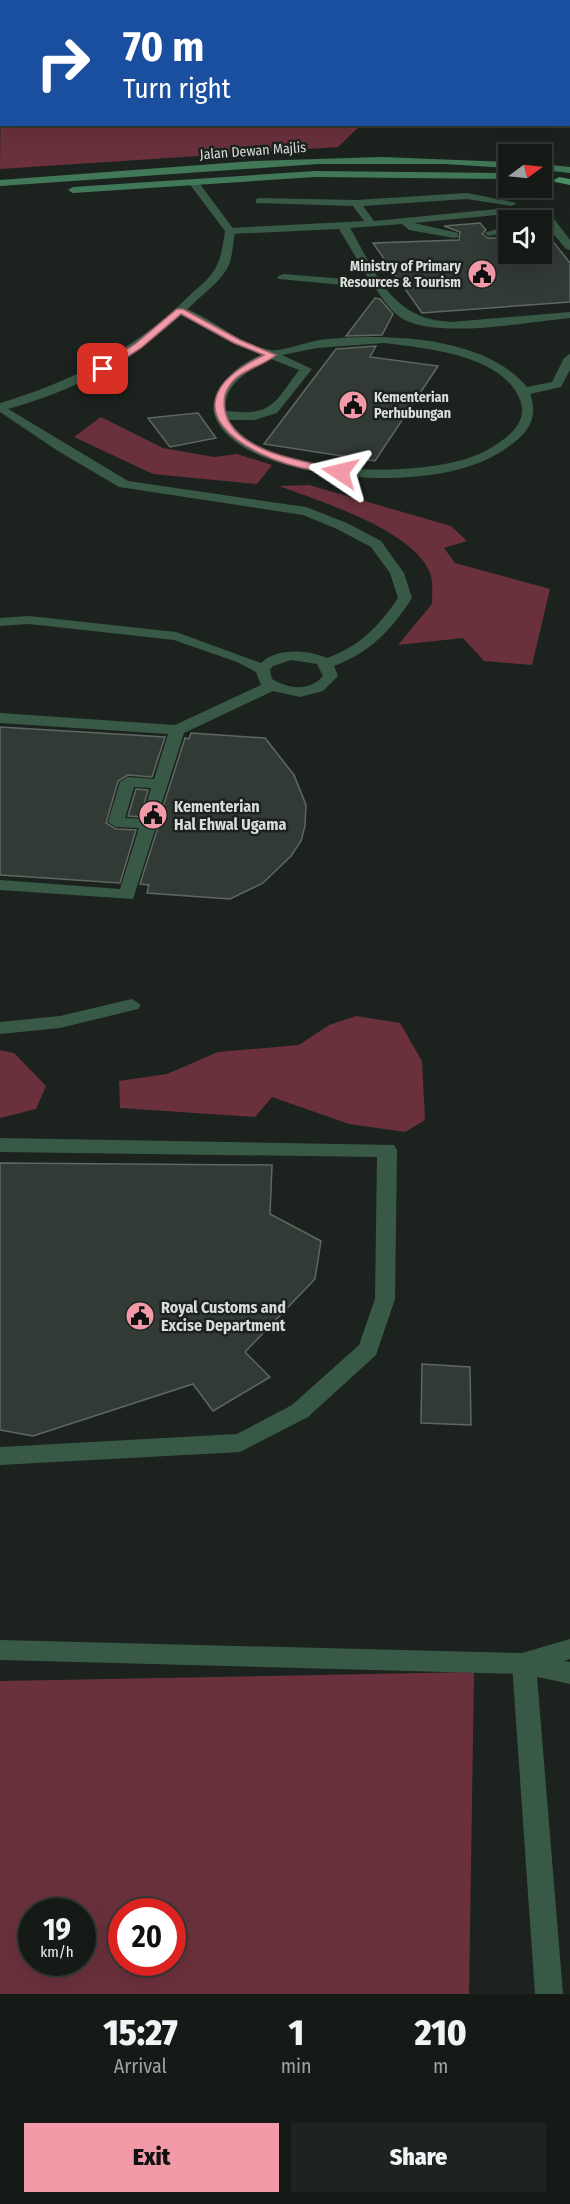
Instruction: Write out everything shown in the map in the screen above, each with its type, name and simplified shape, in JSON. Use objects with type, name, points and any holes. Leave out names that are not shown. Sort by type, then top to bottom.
[{"type":"street","name":"Jalan Dewan Majlis","points":[[0,183],[307,161],[393,159],[498,164]]},
{"type":"street","points":[[552,168],[568,169]]},
{"type":"street","name":"Jalan Dewan Majlis","points":[[57,191],[384,173],[498,176]]},
{"type":"street","points":[[1,407],[63,387],[103,369],[138,346],[180,310],[223,267],[230,231],[194,182]]},
{"type":"street","points":[[260,201],[356,203],[466,196],[526,206],[536,210]]},
{"type":"street","points":[[356,203],[371,224]]},
{"type":"street","points":[[230,231],[498,216]]},
{"type":"street","points":[[404,220],[413,228],[454,235]]},
{"type":"street","points":[[552,224],[570,248]]},
{"type":"street","points":[[343,225],[391,303],[405,316],[436,325],[570,315]]},
{"type":"street","points":[[489,233],[498,231]]},
{"type":"street","points":[[283,277],[380,285]]},
{"type":"street","points":[[180,310],[237,341],[306,369],[271,414],[254,418],[221,414]]},
{"type":"street","points":[[384,340],[423,344],[459,352],[490,364],[513,380],[527,397],[529,415],[519,433],[498,449],[467,462],[438,469],[385,474],[340,472],[298,465],[263,453],[237,437],[221,414],[218,401],[226,384],[244,368],[272,355],[305,346],[343,341],[384,340]]},
{"type":"street","points":[[523,392],[557,384],[570,358]]},
{"type":"street","points":[[1,407],[62,448],[124,484],[306,511],[376,544],[397,573],[405,598],[382,633],[346,657],[326,664]]},
{"type":"street","points":[[0,622],[29,620],[176,636],[242,658],[262,670],[265,681],[272,686],[295,692],[319,688],[331,676],[331,670],[326,664],[310,657],[290,656],[268,663],[262,670]]},
{"type":"street","points":[[0,718],[177,730],[272,686]]},
{"type":"street","points":[[0,885],[127,895],[177,730]]},
{"type":"street","points":[[150,818],[116,822],[128,782],[161,784]]},
{"type":"street","points":[[0,1028],[60,1022],[132,1005]]},
{"type":"street","points":[[0,1145],[387,1150],[385,1299],[368,1349],[300,1411],[240,1443],[0,1456]]},
{"type":"street","points":[[524,1664],[570,1649]]},
{"type":"street","points":[[0,1650],[524,1664],[570,1673]]},
{"type":"street","points":[[524,1664],[549,1994]]},
{"type":"shaded area","points":[[0,126],[360,126],[338,147],[0,169]]},
{"type":"shaded area","points":[[101,417],[163,448],[214,457],[237,454],[272,465],[257,484],[153,474],[74,437]]},
{"type":"shaded area","points":[[309,485],[451,526],[467,541],[444,548],[455,563],[550,589],[532,665],[484,661],[463,638],[398,645],[432,604],[431,576],[422,560],[407,545],[388,532],[341,509],[279,486]]},
{"type":"shaded area","points":[[356,1016],[400,1023],[422,1061],[425,1120],[405,1132],[349,1124],[272,1097],[255,1117],[120,1108],[119,1081],[167,1074],[218,1052],[299,1045],[329,1025]]},
{"type":"shaded area","points":[[0,1050],[14,1053],[46,1086],[36,1109],[0,1118]]},
{"type":"shaded area","points":[[474,1672],[469,1994],[0,1994],[0,1681]]},
{"type":"building","name":"Ministry of Primary Resources & Tourism","points":[[480,223],[486,230],[482,234],[488,238],[498,238],[498,264],[552,264],[552,240],[570,263],[570,302],[422,313],[373,243],[459,240],[460,232],[444,226]]},
{"type":"building","points":[[375,298],[380,299],[393,314],[382,335],[346,336]]},
{"type":"building","name":"Kementerian Perhubungan","points":[[376,346],[370,357],[438,366],[375,461],[264,444],[336,349]]},
{"type":"building","points":[[198,413],[216,438],[170,447],[148,418]]},
{"type":"building","points":[[0,727],[165,737],[152,777],[128,775],[118,781],[106,823],[116,829],[136,830],[120,883],[0,875]]},
{"type":"building","points":[[191,733],[265,738],[294,775],[306,805],[305,826],[301,841],[291,856],[263,883],[230,899],[147,893],[149,885],[140,884],[160,821],[155,816],[161,813],[185,738],[189,739]]},
{"type":"building","points":[[136,789],[148,790],[143,808],[148,814],[142,817],[128,816]]},
{"type":"building","name":"Royal Customs and Excise Department","points":[[0,1163],[272,1165],[270,1214],[321,1241],[315,1279],[245,1352],[270,1377],[213,1411],[193,1384],[33,1436],[0,1430]]},
{"type":"building","points":[[422,1364],[470,1367],[471,1425],[421,1423]]},
{"type":"place","name":"Ministry of Primary Resources & Tourism","points":[[482,274]]},
{"type":"place","name":"Kementerian Perhubungan","points":[[353,405]]},
{"type":"place","name":"Kementerian Hal Ehwal Ugama","points":[[153,815]]},
{"type":"place","name":"Royal Customs and Excise Department","points":[[140,1316]]},
{"type":"route","points":[[103,369],[138,346],[180,310],[237,341],[272,355],[244,368],[226,384],[218,401],[222,420],[237,437],[263,453],[298,465],[340,472]]}]
